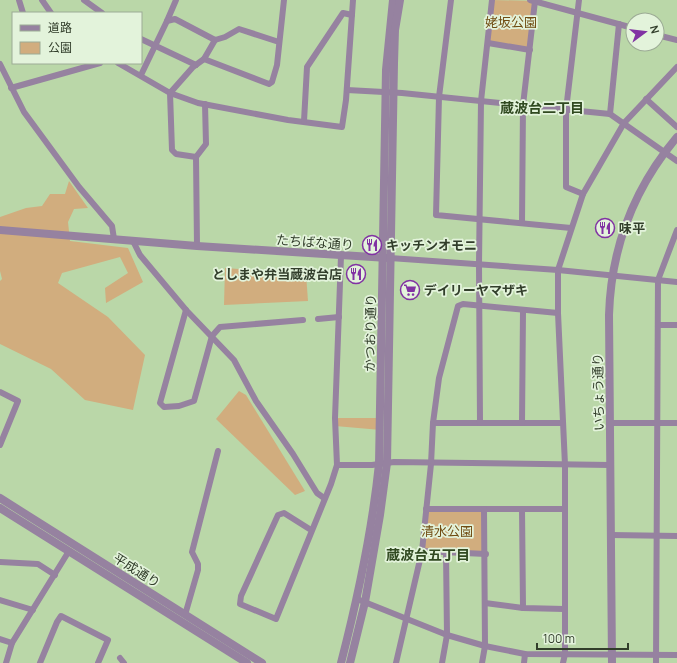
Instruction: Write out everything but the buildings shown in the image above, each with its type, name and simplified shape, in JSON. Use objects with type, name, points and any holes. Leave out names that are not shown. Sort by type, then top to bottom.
[{"type":"street","points":[[19,0],[22,12]]},
{"type":"street","points":[[42,0],[50,12]]},
{"type":"street","points":[[84,0],[101,12]]},
{"type":"street","points":[[140,75],[176,0]]},
{"type":"street","points":[[204,59],[269,84],[272,82],[277,65],[284,0]]},
{"type":"street","points":[[120,64],[170,92],[205,104],[342,127],[347,90],[353,0]]},
{"type":"street","name":"かつおり通り","points":[[350,663],[361,600],[380,515],[383,464],[387,258],[390,92],[389,27],[393,0]]},
{"type":"street","name":"かつおり通り","points":[[390,92],[395,30],[400,0]]},
{"type":"street","points":[[451,0],[439,97],[436,215],[571,228]]},
{"type":"street","points":[[480,423],[479,264],[481,101],[492,0]]},
{"type":"street","points":[[579,0],[566,110],[566,187],[583,194]]},
{"type":"street","points":[[522,223],[523,105],[530,50],[532,1],[625,26]]},
{"type":"street","points":[[304,121],[307,67],[343,13],[352,15]]},
{"type":"street","points":[[167,21],[175,19],[215,40]]},
{"type":"street","points":[[610,114],[619,24]]},
{"type":"street","points":[[196,157],[176,154],[172,150],[170,92],[196,65],[204,59],[215,40],[225,37],[239,29],[279,42]]},
{"type":"street","points":[[665,37],[677,40]]},
{"type":"street","points":[[142,39],[196,65]]},
{"type":"street","points":[[488,43],[530,50]]},
{"type":"street","points":[[0,64],[24,112],[79,187],[112,226],[114,239]]},
{"type":"street","points":[[11,88],[96,64]]},
{"type":"street","points":[[563,663],[565,654],[565,465],[558,313],[558,270],[583,194],[624,123],[677,67]]},
{"type":"street","points":[[347,90],[390,92],[610,114],[677,161]]},
{"type":"street","points":[[646,99],[677,127]]},
{"type":"street","points":[[197,246],[196,157],[206,144],[205,104]]},
{"type":"street","name":"いちょう通り","points":[[612,663],[609,315],[612,276],[624,228],[634,204],[664,152],[677,137]]},
{"type":"street","name":"たちばな通り","points":[[0,230],[197,246],[558,270],[677,282]]},
{"type":"street","points":[[656,663],[658,280],[677,230]]},
{"type":"street","points":[[133,241],[140,255],[186,310],[234,360],[256,401],[293,454],[317,493],[324,498]]},
{"type":"street","points":[[311,530],[284,513],[278,515],[241,596],[240,604],[276,619],[337,465],[335,418],[341,256]]},
{"type":"street","points":[[396,663],[422,551],[431,464],[433,423],[439,378],[458,306],[463,304],[523,311],[558,313]]},
{"type":"street","points":[[186,310],[160,403],[164,407],[179,406],[194,401],[212,336],[220,327],[303,320]]},
{"type":"street","points":[[522,423],[523,311]]},
{"type":"street","points":[[318,319],[339,317]]},
{"type":"street","points":[[658,325],[677,325]]},
{"type":"street","points":[[0,392],[18,401],[0,445]]},
{"type":"street","points":[[433,423],[563,423]]},
{"type":"street","points":[[610,423],[677,423]]},
{"type":"street","points":[[185,615],[198,570],[198,564],[192,552],[218,451]]},
{"type":"street","points":[[337,465],[610,465]]},
{"type":"street","name":"平成通り","points":[[0,498],[262,663]]},
{"type":"street","name":"平成通り","points":[[0,508],[246,663]]},
{"type":"street","points":[[426,509],[565,509]]},
{"type":"street","points":[[482,663],[485,646],[486,554],[484,509]]},
{"type":"street","points":[[522,509],[523,608]]},
{"type":"street","points":[[611,535],[677,536]]},
{"type":"street","points":[[0,659],[6,662],[12,643],[69,551]]},
{"type":"street","points":[[422,551],[486,554]]},
{"type":"street","points":[[442,663],[446,635],[446,553]]},
{"type":"street","points":[[0,562],[38,564],[55,575]]},
{"type":"street","points":[[0,600],[33,610]]},
{"type":"street","points":[[361,600],[446,635],[485,646],[526,654],[677,655]]},
{"type":"street","name":"かつおり通り","points":[[341,663],[361,600]]},
{"type":"street","points":[[485,603],[523,608],[564,609]]},
{"type":"street","points":[[40,663],[57,622],[61,616],[108,640],[98,663]]},
{"type":"street","points":[[0,639],[12,643]]},
{"type":"street","points":[[524,663],[526,654]]},
{"type":"green space","name":"姥坂公園","points":[[492,0],[535,1],[530,50],[488,43]]},
{"type":"green space","points":[[69,181],[88,208],[74,209],[68,222],[70,241],[128,248],[143,282],[106,303],[105,288],[128,273],[120,257],[62,273],[58,283],[108,317],[145,355],[133,410],[85,400],[51,369],[0,344],[0,281],[2,279],[0,271],[0,217],[26,208],[42,206],[50,194],[65,194]]},
{"type":"green space","points":[[225,268],[306,274],[308,301],[224,305]]},
{"type":"green space","points":[[239,391],[246,395],[305,491],[295,495],[216,419]]},
{"type":"green space","points":[[335,418],[381,418],[381,430],[335,426]]},
{"type":"green space","name":"清水公園","points":[[426,509],[484,509],[486,554],[422,551]]},
{"type":"place","name":"味平","points":[[605,228]]},
{"type":"place","name":"キッチンオモニ","points":[[372,245]]},
{"type":"place","name":"としまや弁当蔵波台店","points":[[356,274]]},
{"type":"place","name":"デイリーヤマザキ","points":[[410,290]]},
{"type":"district","name":"蔵波台二丁目","points":[[542,108]]},
{"type":"district","name":"蔵波台五丁目","points":[[428,555]]}]
